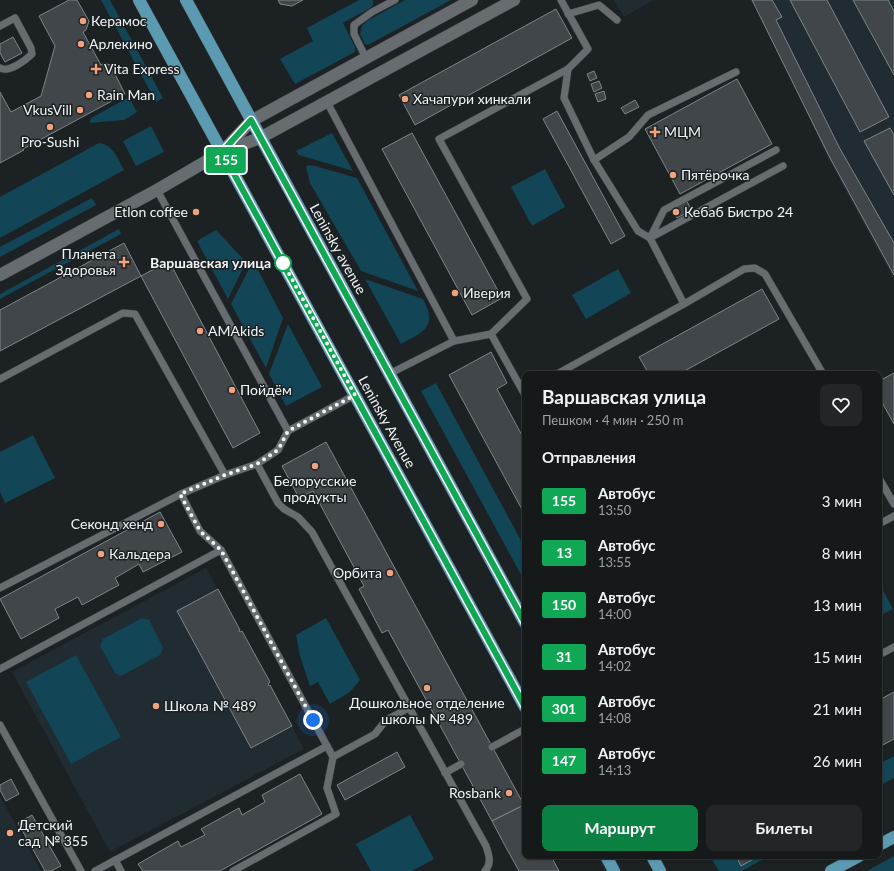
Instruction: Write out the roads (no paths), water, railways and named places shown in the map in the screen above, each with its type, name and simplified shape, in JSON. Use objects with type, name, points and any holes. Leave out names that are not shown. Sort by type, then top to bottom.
[{"type":"main road","points":[[139,0],[222,152]]},
{"type":"main road","points":[[186,0],[251,120]]},
{"type":"main road","name":"Leninsky avenue","points":[[251,120],[522,618]]},
{"type":"main road","name":"Leninsky Avenue","points":[[222,152],[522,701]]},
{"type":"main road","points":[[882,843],[894,837]]},
{"type":"main road","points":[[608,859],[614,871]]},
{"type":"main road","points":[[654,859],[660,871]]},
{"type":"main road","points":[[831,871],[853,859]]},
{"type":"street","points":[[222,152],[251,120],[472,0]]},
{"type":"street","points":[[0,275],[158,190],[222,152],[260,138],[514,0]]},
{"type":"lane","points":[[366,58],[354,34],[354,25],[372,12],[395,0]]},
{"type":"lane","points":[[389,374],[454,341],[491,334],[527,298],[439,139],[568,69],[588,49],[561,0]]},
{"type":"lane","points":[[568,14],[599,5],[617,20]]},
{"type":"lane","points":[[0,26],[15,18],[31,48],[32,54],[28,58],[8,69],[0,68]]},
{"type":"lane","points":[[568,69],[564,98],[594,160],[638,231],[650,238],[684,304]]},
{"type":"lane","points":[[594,160],[629,137],[648,115],[736,72]]},
{"type":"lane","points":[[327,102],[454,341]]},
{"type":"lane","points":[[650,238],[664,210],[776,150]]},
{"type":"lane","points":[[650,238],[783,166]]},
{"type":"lane","points":[[158,190],[288,431]]},
{"type":"lane","points":[[562,371],[744,269],[755,268],[765,274],[821,371]]},
{"type":"lane","points":[[0,379],[123,313],[135,314],[225,475]]},
{"type":"lane","points":[[491,334],[522,388]]},
{"type":"lane","points":[[0,588],[180,494],[225,475],[257,464],[278,450],[288,431],[355,395]]},
{"type":"lane","points":[[257,464],[278,503],[284,509],[298,517],[312,532],[486,846],[490,858],[489,867],[485,871]]},
{"type":"lane","points":[[882,483],[894,504]]},
{"type":"lane","points":[[180,494],[200,531],[221,550],[333,757],[328,788],[336,814],[233,871]]},
{"type":"lane","points":[[882,522],[894,516]]},
{"type":"lane","points":[[0,669],[221,550]]},
{"type":"lane","points":[[882,653],[894,647]]},
{"type":"lane","points":[[333,757],[375,734],[386,720],[409,708]]},
{"type":"lane","points":[[0,725],[81,871]]},
{"type":"lane","points":[[492,747],[522,731]]},
{"type":"lane","points":[[95,871],[327,746]]},
{"type":"lane","points":[[445,773],[461,764]]},
{"type":"lane","points":[[115,860],[121,871]]},
{"type":"place","name":"Керамос","points":[[83,21]]},
{"type":"place","name":"Арлекино","points":[[81,44]]},
{"type":"place","name":"Vita Express","points":[[96,69]]},
{"type":"place","name":"Rain Man","points":[[89,95]]},
{"type":"place","name":"Хачапури хинкали","points":[[405,99]]},
{"type":"place","name":"VkusVill","points":[[80,110]]},
{"type":"place","name":"Pro-Sushi","points":[[50,127]]},
{"type":"place","name":"МЦМ","points":[[655,132]]},
{"type":"place","name":"Пятёрочка","points":[[673,175]]},
{"type":"place","name":"Etlon coffee","points":[[196,212]]},
{"type":"place","name":"Кебаб Бистро 24","points":[[676,212]]},
{"type":"place","name":"Планета Здоровья","points":[[124,262]]},
{"type":"place","name":"Варшавская улица","points":[[283,263]]},
{"type":"place","name":"Иверия","points":[[455,293]]},
{"type":"place","name":"AMAkids","points":[[200,331]]},
{"type":"place","name":"Пойдём","points":[[232,390]]},
{"type":"place","name":"Белорусские продукты","points":[[315,466]]},
{"type":"place","name":"Секонд хенд","points":[[161,524]]},
{"type":"place","name":"Кальдера","points":[[101,554]]},
{"type":"place","name":"Орбита","points":[[390,573]]},
{"type":"place","name":"Дошкольное отделение школы № 489","points":[[427,688]]},
{"type":"place","name":"Школа № 489","points":[[156,706]]},
{"type":"place","name":"Rosbank","points":[[509,793]]},
{"type":"place","name":"Детский сад № 355","points":[[10,833]]}]
